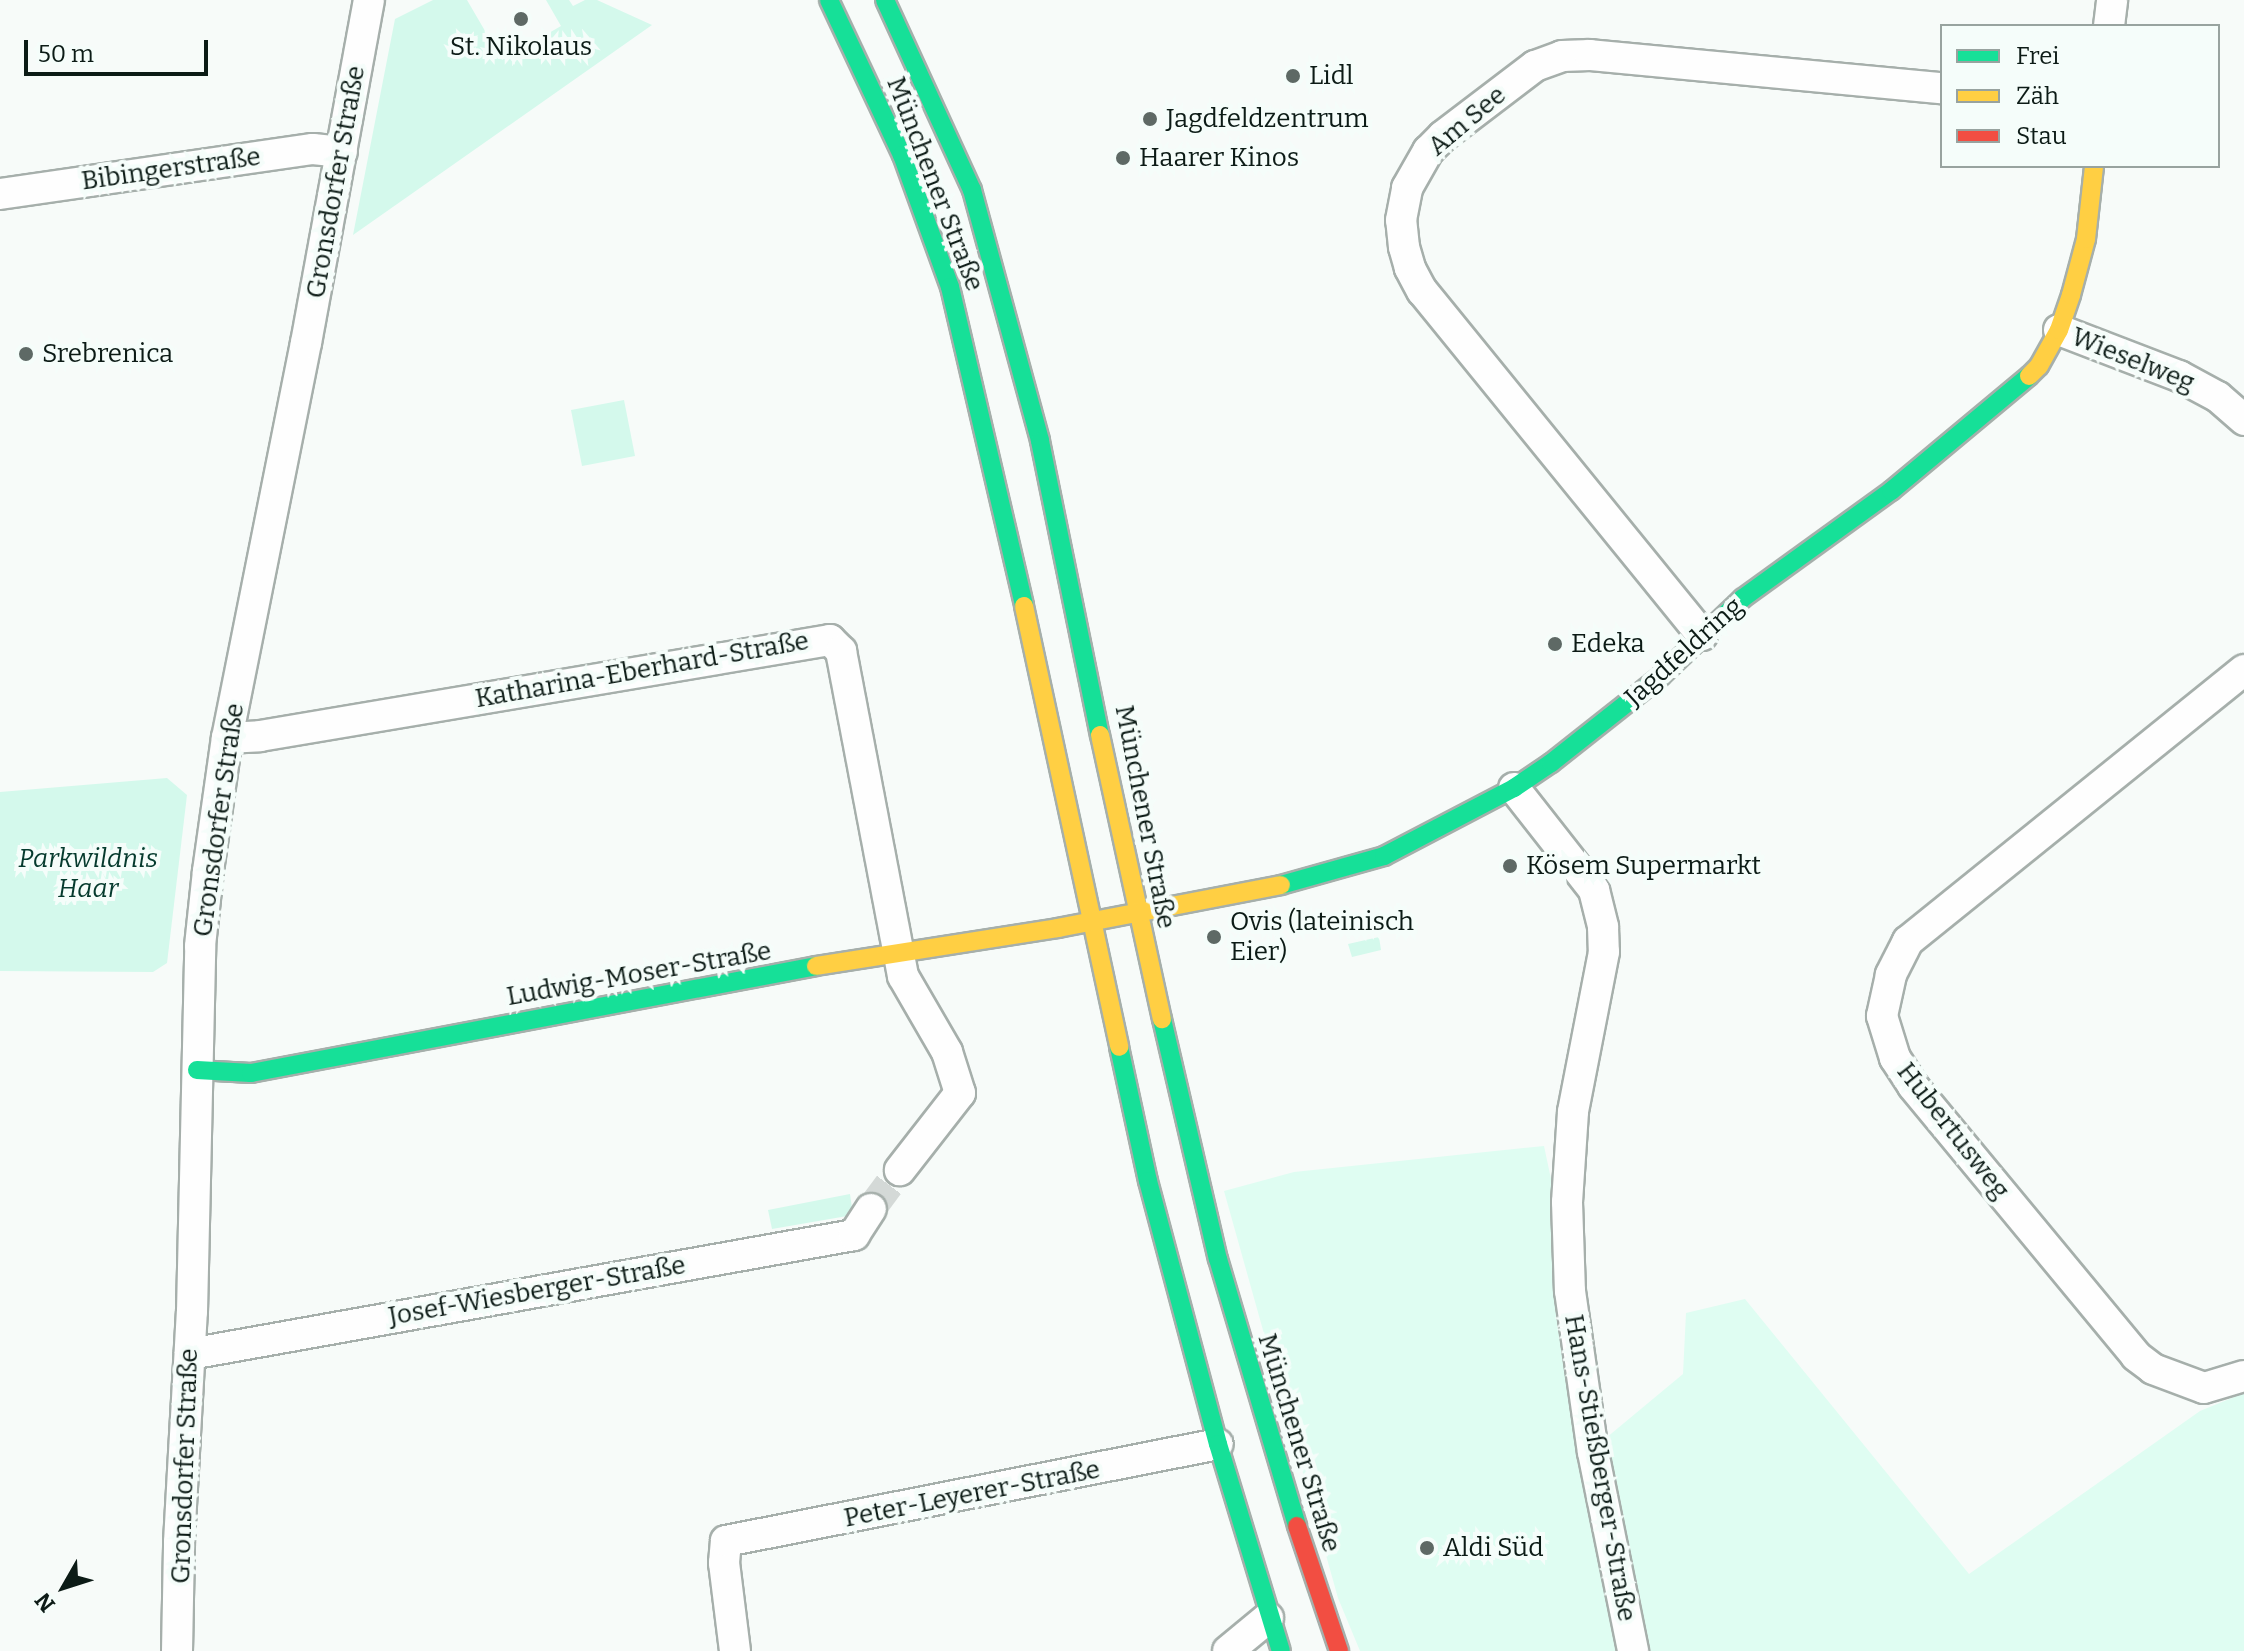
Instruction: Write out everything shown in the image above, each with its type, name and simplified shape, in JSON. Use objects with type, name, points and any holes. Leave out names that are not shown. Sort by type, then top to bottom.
[{"type":"main road","name":"Münchener Straße","points":[[829,0],[902,155],[950,287],[987,435],[1148,1181],[1218,1444],[1268,1618],[1281,1651]]},
{"type":"main road","name":"Münchener Straße","points":[[885,0],[972,190],[1008,313],[1081,627],[1137,913],[1218,1259],[1277,1466],[1339,1651]]},
{"type":"main road","name":"Jagdfeldring","points":[[1091,922],[1337,872],[1384,856],[1514,788],[1661,676],[1754,589],[1891,491],[2003,401],[2039,366],[2059,330],[2086,239],[2094,168]]},
{"type":"main road","name":"Ludwig-Moser-Straße","points":[[197,1070],[251,1073],[674,992],[897,955],[927,946],[1091,922]]},
{"type":"street","name":"Gronsdorfer Straße","points":[[177,1651],[179,1542],[190,1354],[200,946],[227,738],[369,0]]},
{"type":"street","points":[[2109,24],[2112,0]]},
{"type":"street","name":"Am See","points":[[1702,635],[1422,291],[1410,268],[1401,220],[1407,188],[1428,151],[1535,66],[1562,56],[1590,55],[1940,88]]},
{"type":"street","name":"Bibingerstraße","points":[[0,194],[313,149],[342,152]]},
{"type":"street","name":"Wieselweg","points":[[2059,330],[2179,376],[2218,397],[2244,420]]},
{"type":"street","name":"Katharina-Eberhard-Straße","points":[[227,738],[260,736],[825,638],[841,651],[897,955]]},
{"type":"street","name":"Hubertusweg","points":[[2244,670],[1908,941],[1891,975],[1882,1016],[1895,1058],[1913,1086],[2136,1356],[2153,1369],[2204,1388],[2244,1376]]},
{"type":"street","name":"Hans-Stießberger-Straße","points":[[1514,788],[1594,890],[1603,927],[1602,966],[1573,1112],[1567,1202],[1570,1291],[1593,1452],[1633,1651]]},
{"type":"street","points":[[897,955],[905,982],[947,1052],[960,1093],[900,1170]]},
{"type":"street","name":"Josef-Wiesberger-Straße","points":[[190,1354],[854,1235],[871,1209]]},
{"type":"street","name":"Peter-Leyerer-Straße","points":[[735,1651],[724,1563],[726,1541],[1218,1444]]},
{"type":"street","points":[[1228,1651],[1268,1618]]},
{"type":"shaded area","points":[[1544,1146],[1606,1438],[1683,1374],[1686,1313],[1745,1299],[1969,1574],[2200,1411],[2244,1393],[2244,1651],[1360,1651],[1338,1598],[1224,1191],[1294,1172]]},
{"type":"green space","points":[[433,0],[467,0],[502,60],[561,26],[546,0],[569,0],[573,6],[585,0],[597,0],[652,25],[353,235],[395,19]]},
{"type":"green space","points":[[624,400],[635,456],[582,466],[571,410]]},
{"type":"green space","name":"Parkwildnis Haar","points":[[167,778],[187,795],[167,963],[153,972],[0,971],[0,792]]},
{"type":"green space","points":[[1379,937],[1381,950],[1352,957],[1348,944]]},
{"type":"green space","points":[[850,1194],[853,1215],[772,1229],[768,1210]]},
{"type":"tunnel","points":[[871,1209],[900,1170]]},
{"type":"traffic: fast","points":[[829,0],[902,155],[950,287],[1024,606]]},
{"type":"traffic: fast","points":[[885,0],[972,190],[1040,441],[1100,735]]},
{"type":"traffic: fast","points":[[1281,885],[1384,856],[1514,788],[1551,763],[1661,676],[1743,598],[1891,491],[2029,376]]},
{"type":"traffic: fast","points":[[197,1070],[251,1073],[816,966]]},
{"type":"traffic: fast","points":[[1162,1019],[1218,1259],[1297,1526]]},
{"type":"traffic: fast","points":[[1119,1047],[1148,1181],[1218,1444],[1281,1651]]},
{"type":"traffic: slow","points":[[2029,376],[2039,366],[2059,330],[2071,295],[2086,239],[2094,168]]},
{"type":"traffic: slow","points":[[1024,606],[1119,1047]]},
{"type":"traffic: slow","points":[[1100,735],[1162,1019]]},
{"type":"traffic: slow","points":[[816,966],[1058,928],[1281,885]]},
{"type":"traffic: jam","points":[[1297,1526],[1339,1651]]},
{"type":"place","name":"St. Nikolaus","points":[[521,19]]},
{"type":"place","name":"Lidl","points":[[1293,76]]},
{"type":"place","name":"Jagdfeldzentrum","points":[[1150,119]]},
{"type":"place","name":"Haarer Kinos","points":[[1123,158]]},
{"type":"place","name":"Srebrenica","points":[[26,354]]},
{"type":"place","name":"Edeka","points":[[1555,644]]},
{"type":"place","name":"Kösem Supermarkt","points":[[1510,866]]},
{"type":"place","name":"Ovis (lateinisch Eier)","points":[[1214,937]]},
{"type":"place","name":"Aldi Süd","points":[[1427,1548]]}]
